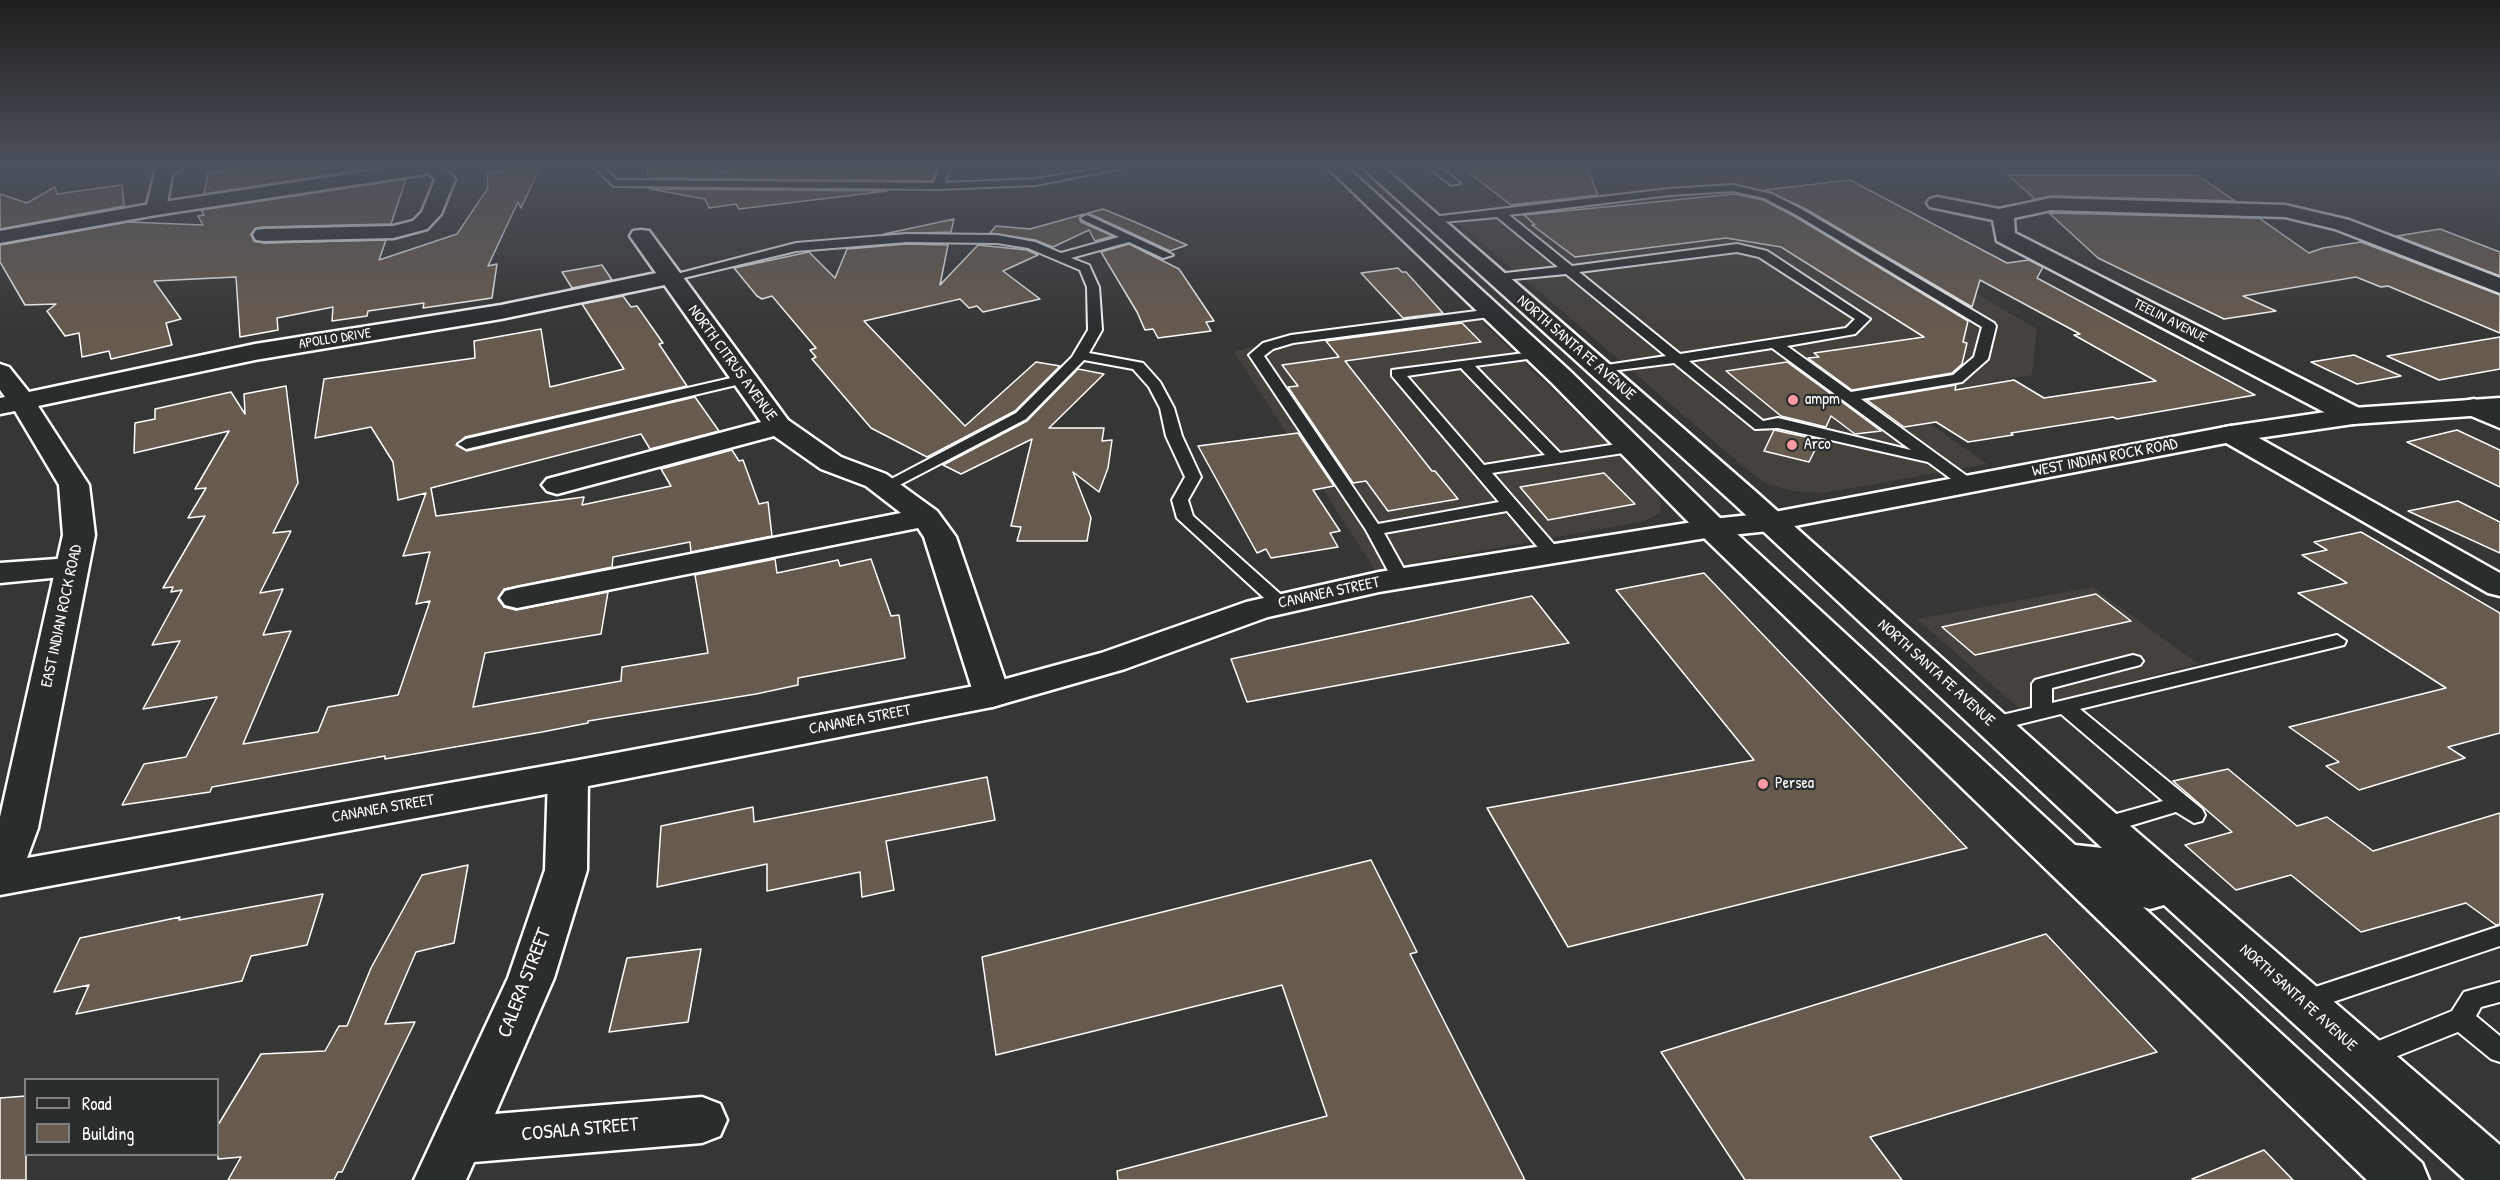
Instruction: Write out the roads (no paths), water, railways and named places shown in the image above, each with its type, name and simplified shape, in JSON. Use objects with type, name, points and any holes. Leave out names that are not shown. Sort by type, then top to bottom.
[{"type":"street","points":[[0,237],[78,223]]},
{"type":"street","points":[[264,234],[393,232],[422,223]]},
{"type":"street","name":"NORTH SANTA FE AVENUE","points":[[1396,223],[1535,354],[1712,528],[2403,1180]]},
{"type":"street","name":"NORTH SANTA FE AVENUE","points":[[1435,223],[1600,369],[2103,826],[2500,1178]]},
{"type":"street","name":"TEELIN AVENUE","points":[[2004,223],[2006,236],[2353,416]]},
{"type":"street","points":[[2338,223],[2500,286]]},
{"type":"street","name":"NORTH CITRUS AVENUE","points":[[641,236],[778,426],[831,463],[876,480],[926,517],[940,537],[992,695]]},
{"type":"street","name":"APOLLO DRIVE","points":[[11,404],[255,352],[501,312],[671,277]]},
{"type":"street","name":"EAST INDIAN ROCK ROAD","points":[[0,372],[11,404],[74,485],[78,535],[18,828],[0,877]]},
{"type":"street","points":[[2487,407],[2500,420]]},
{"type":"street","name":"WEST INDIAN ROCK ROAD","points":[[1712,528],[1769,522],[2231,434],[2353,416],[2487,407]]},
{"type":"street","points":[[557,485],[778,426]]},
{"type":"street","points":[[2231,434],[2500,586]]},
{"type":"street","points":[[517,598],[926,517]]},
{"type":"street","name":"CANANEA STREET","points":[[0,877],[568,776],[992,695],[1113,661],[1258,609],[1400,578],[1712,528]]},
{"type":"street","points":[[0,573],[71,568]]},
{"type":"street","name":"CALERA STREET","points":[[449,1160],[531,978],[566,870],[568,776]]},
{"type":"street","points":[[2064,861],[2086,860],[2114,866],[2139,883],[2229,966],[2301,1001]]},
{"type":"street","name":"COSALA STREET","points":[[449,1160],[702,1120]]},
{"type":"lane","points":[[1098,223],[1167,255]]},
{"type":"lane","points":[[1511,223],[1760,426],[1778,423],[1935,460]]},
{"type":"lane","points":[[1817,223],[1989,326],[1981,359],[1957,379],[1848,397]]},
{"type":"lane","points":[[671,277],[796,248],[907,238],[998,239],[1031,245],[1085,268],[1093,287],[1095,330],[1080,355],[1021,416],[884,487]]},
{"type":"lane","points":[[1061,257],[1130,238]]},
{"type":"lane","points":[[1497,278],[1737,248],[1763,255],[1863,319],[1850,331],[1600,369]]},
{"type":"lane","points":[[1400,578],[1374,530],[1256,355],[1268,346],[1291,339],[1492,313]]},
{"type":"lane","points":[[1775,344],[1968,484]]},
{"type":"lane","points":[[1535,354],[1397,373],[1553,554]]},
{"type":"lane","points":[[1080,355],[1138,366],[1155,384],[1167,408],[1174,436],[1193,477],[1180,500],[1185,518],[1281,604]]},
{"type":"lane","points":[[1464,363],[1557,458]]},
{"type":"lane","points":[[466,444],[744,379]]},
{"type":"lane","points":[[1479,470],[1630,447]]},
{"type":"lane","points":[[1374,530],[1510,505]]},
{"type":"lane","points":[[1992,724],[2337,640]]},
{"type":"lane","points":[[2042,712],[2042,684],[2133,661]]},
{"type":"lane","points":[[2065,707],[2187,809],[2103,826]]},
{"type":"lane","points":[[2301,1001],[2500,936]]},
{"type":"lane","points":[[2365,1058],[2461,1019],[2473,999],[2500,992]]},
{"type":"lane","points":[[2461,1019],[2500,1051]]},
{"type":"place","name":"ampm","points":[[1793,400]]},
{"type":"place","name":"Arco","points":[[1792,445]]},
{"type":"place","name":"Persea","points":[[1763,784]]}]
